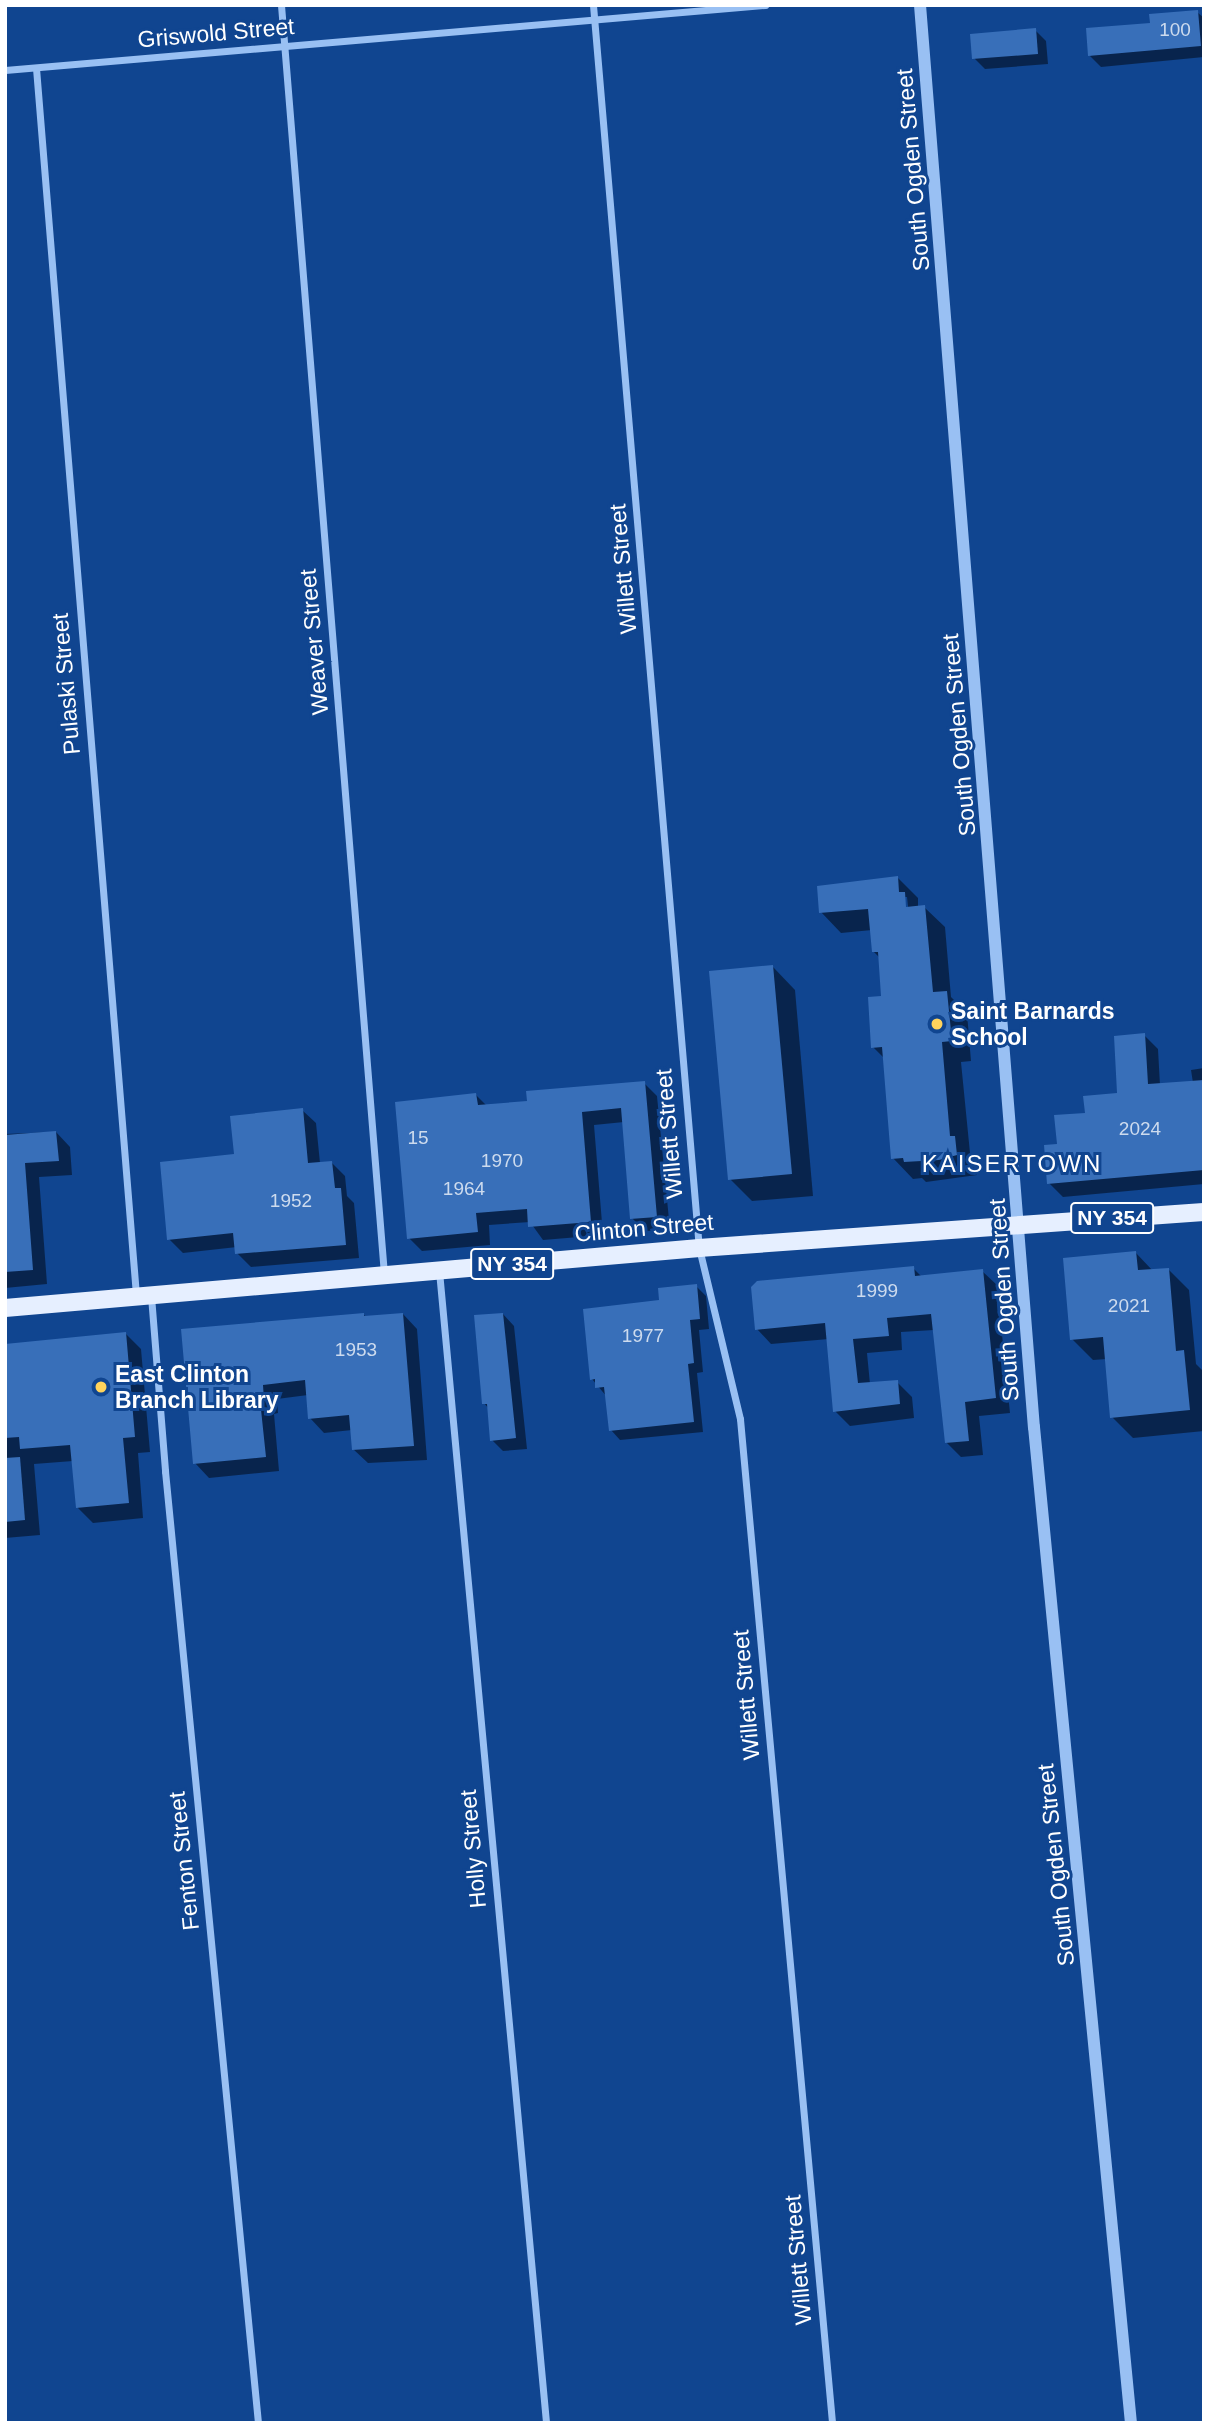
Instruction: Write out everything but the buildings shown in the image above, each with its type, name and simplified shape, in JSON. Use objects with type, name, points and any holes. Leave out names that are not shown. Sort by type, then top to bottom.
[{"type":"main road","name":"Clinton Street","points":[[5,1308],[699,1248],[1204,1212]]},
{"type":"street","name":"Weaver Street","points":[[281,5],[384,1275]]},
{"type":"street","name":"Willett Street","points":[[593,5],[699,1248],[740,1419],[832,2423]]},
{"type":"street","name":"Griswold Street","points":[[5,70],[765,5]]},
{"type":"street","name":"South Ogden Street","points":[[920,5],[1020,1225],[1035,1441],[1131,2423]]},
{"type":"street","name":"Pulaski Street","points":[[36,68],[144,1296]]},
{"type":"street","name":"Holly Street","points":[[439,1271],[546,2423]]},
{"type":"street","name":"Fenton Street","points":[[144,1296],[165,1471],[258,2423]]},
{"type":"place","name":"Saint Barnards School","points":[[937,1024]]},
{"type":"place","name":"East Clinton Branch Library","points":[[101,1387]]},
{"type":"district","name":"KAISERTOWN","points":[[1012,1164]]}]
